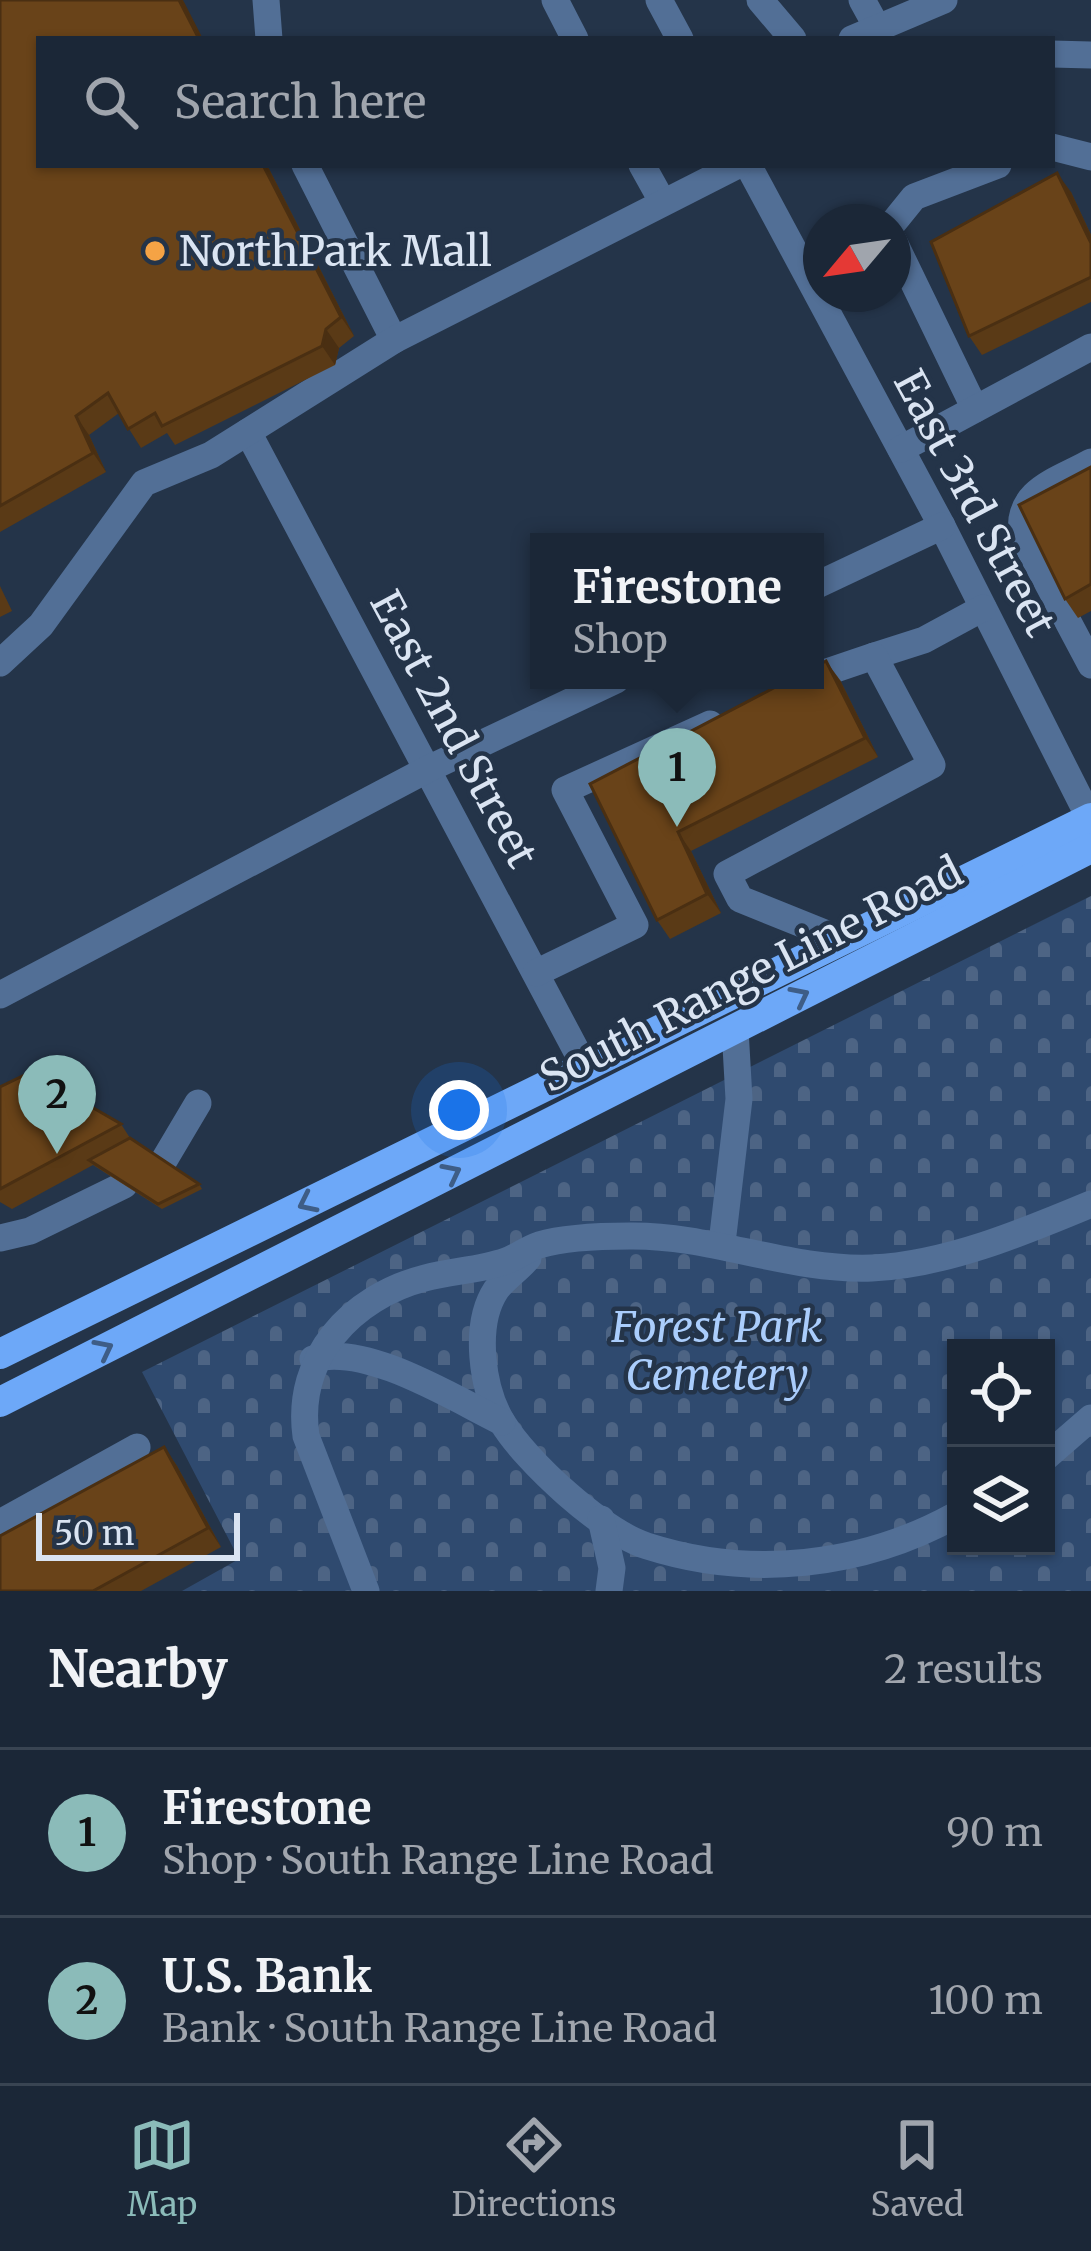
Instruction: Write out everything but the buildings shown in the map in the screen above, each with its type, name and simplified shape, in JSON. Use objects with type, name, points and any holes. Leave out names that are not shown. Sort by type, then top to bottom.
[{"type":"main road","name":"South Range Line Road","points":[[0,1354],[1090,819]]},
{"type":"main road","name":"South Range Line Road","points":[[0,1402],[1091,848]]},
{"type":"street","points":[[266,0],[269,36]]},
{"type":"street","points":[[555,0],[573,36]]},
{"type":"street","points":[[659,0],[678,36]]},
{"type":"street","points":[[760,0],[790,36]]},
{"type":"street","points":[[862,0],[865,34],[944,0]]},
{"type":"street","points":[[1055,54],[1091,55]]},
{"type":"street","points":[[1055,148],[1091,157]]},
{"type":"street","points":[[307,168],[394,340]]},
{"type":"street","points":[[645,168],[662,201]]},
{"type":"street","points":[[0,663],[40,625],[144,483],[211,455],[394,340],[732,168]]},
{"type":"street","name":"East 3rd Street","points":[[750,168],[942,526],[1090,819]]},
{"type":"street","points":[[908,204],[914,197],[990,168]]},
{"type":"street","points":[[911,277],[976,409]]},
{"type":"street","points":[[901,449],[1089,353]]},
{"type":"street","name":"East 2nd Street","points":[[248,432],[585,1067]]},
{"type":"street","points":[[1087,645],[1022,535],[1019,514],[1030,495],[1091,462]]},
{"type":"street","points":[[824,582],[942,526]]},
{"type":"street","points":[[824,673],[924,640],[983,608]]},
{"type":"street","points":[[842,940],[740,899],[727,874],[932,765],[874,656]]},
{"type":"street","points":[[0,995],[428,769],[597,689]]},
{"type":"street","points":[[536,973],[635,925],[565,790],[746,707]]},
{"type":"street","points":[[722,1243],[739,1099],[735,1029]]},
{"type":"street","points":[[163,1162],[198,1103]]},
{"type":"street","points":[[0,1238],[30,1232],[124,1185]]},
{"type":"street","points":[[366,1591],[306,1436],[302,1409],[313,1359],[372,1302],[420,1279],[505,1262],[538,1245],[632,1236],[722,1243],[746,1256],[871,1268],[921,1262],[1091,1204]]},
{"type":"street","points":[[502,1422],[483,1354],[487,1318],[496,1291],[538,1245]]},
{"type":"street","points":[[313,1359],[338,1351],[439,1390],[502,1422],[530,1456],[601,1519],[644,1545],[738,1564],[778,1564],[873,1551],[947,1519]]},
{"type":"street","points":[[1055,1448],[1091,1418]]},
{"type":"street","points":[[0,1523],[137,1447]]},
{"type":"street","points":[[601,1519],[612,1568],[609,1591]]},
{"type":"green space","name":"Forest Park Cemetery","points":[[1091,896],[1091,1591],[182,1591],[239,1559],[142,1372]]},
{"type":"place","name":"NorthPark Mall","points":[[155,251]]},
{"type":"place","name":"Firestone","points":[[677,827]]},
{"type":"place","name":"U.S. Bank","points":[[57,1154]]}]
